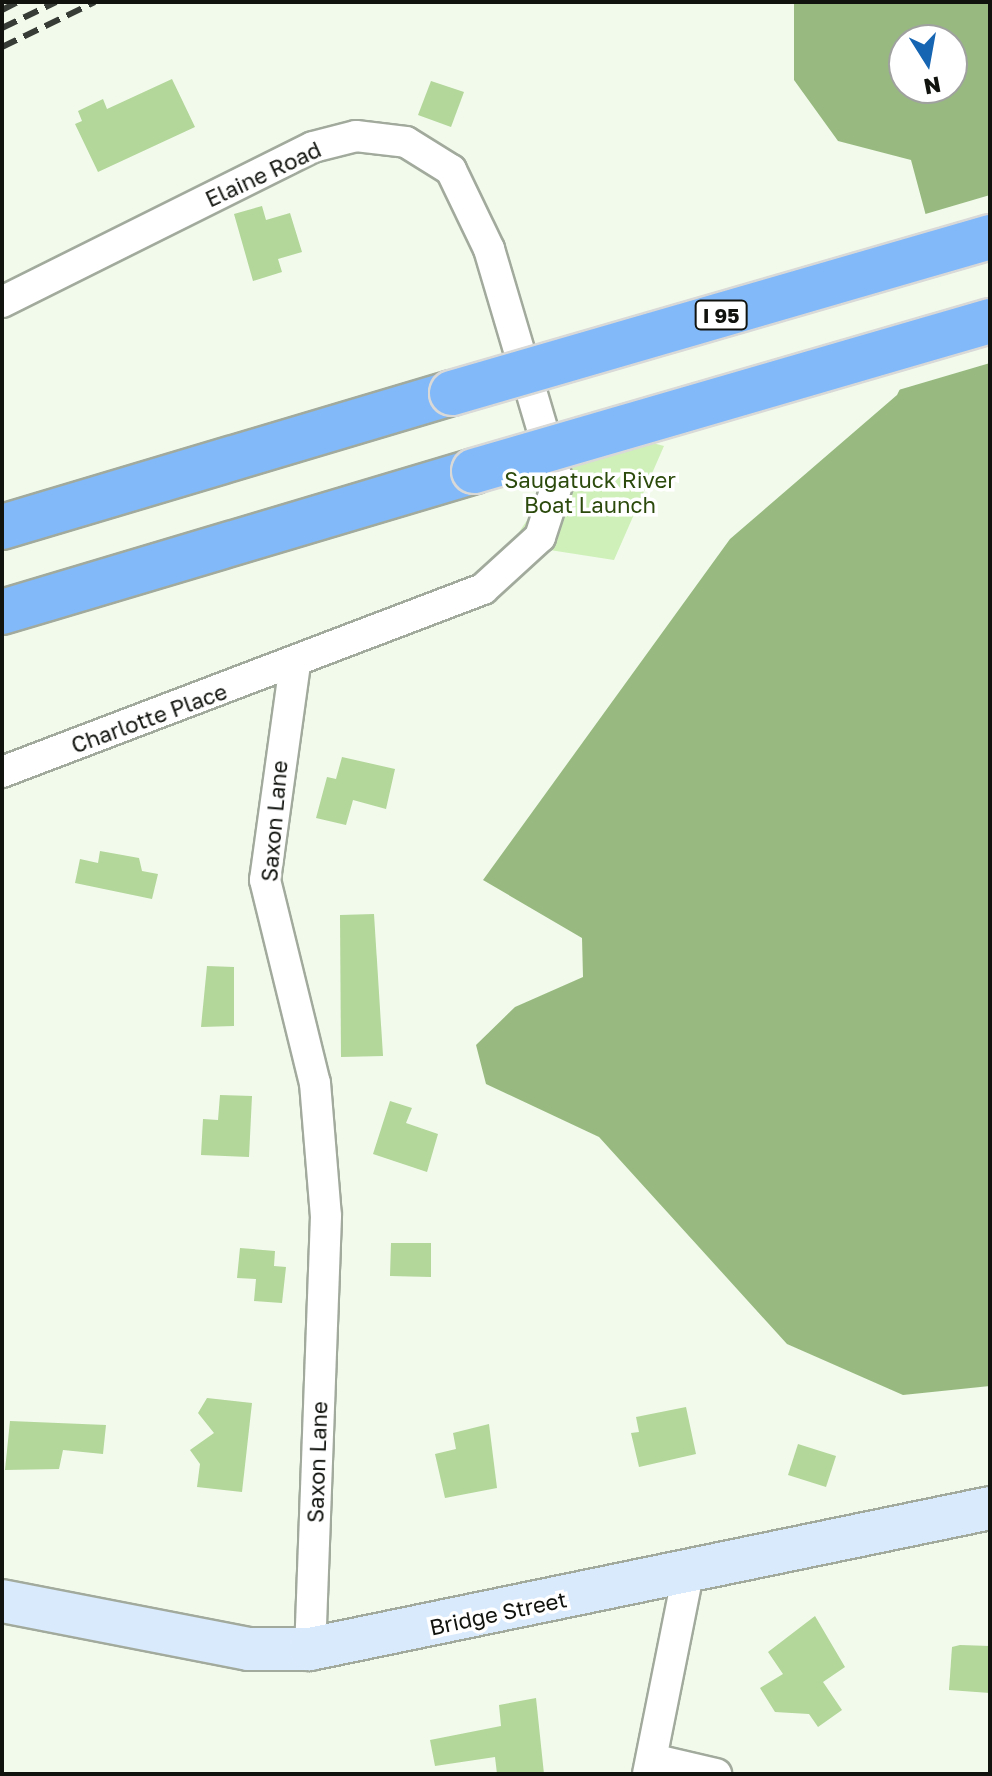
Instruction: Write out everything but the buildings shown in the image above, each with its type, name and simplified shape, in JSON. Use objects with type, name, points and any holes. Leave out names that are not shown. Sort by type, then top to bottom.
[{"type":"highway","name":"I 95","points":[[2,527],[990,237]]},
{"type":"highway","points":[[2,612],[990,321]]},
{"type":"main road","name":"Bridge Street","points":[[2,1601],[249,1649],[310,1649],[990,1508]]},
{"type":"street","name":"Elaine Road","points":[[2,302],[313,147],[356,136],[406,142],[451,170],[489,249],[558,482],[540,537],[483,589],[295,664]]},
{"type":"street","name":"Charlotte Place","points":[[2,772],[295,664]]},
{"type":"street","name":"Saxon Lane","points":[[295,664],[265,880],[315,1083],[326,1216],[310,1649]]},
{"type":"street","points":[[688,1573],[650,1766],[716,1774]]},
{"type":"green space","name":"Saugatuck River Boat Launch","points":[[634,438],[664,446],[614,560],[511,544],[532,513],[545,452]]},
{"type":"shaded area","points":[[794,2],[990,2],[990,1386],[903,1395],[787,1344],[599,1137],[486,1084],[476,1045],[515,1007],[583,977],[582,938],[483,880],[730,539],[897,395],[947,294],[911,160],[838,141],[794,80]]},
{"type":"pier","points":[[990,195],[990,363],[895,391],[943,294],[922,215]]},
{"type":"railway","points":[[2,10],[18,2]]},
{"type":"railway","points":[[2,28],[56,2]]},
{"type":"railway","points":[[2,47],[95,2]]}]
